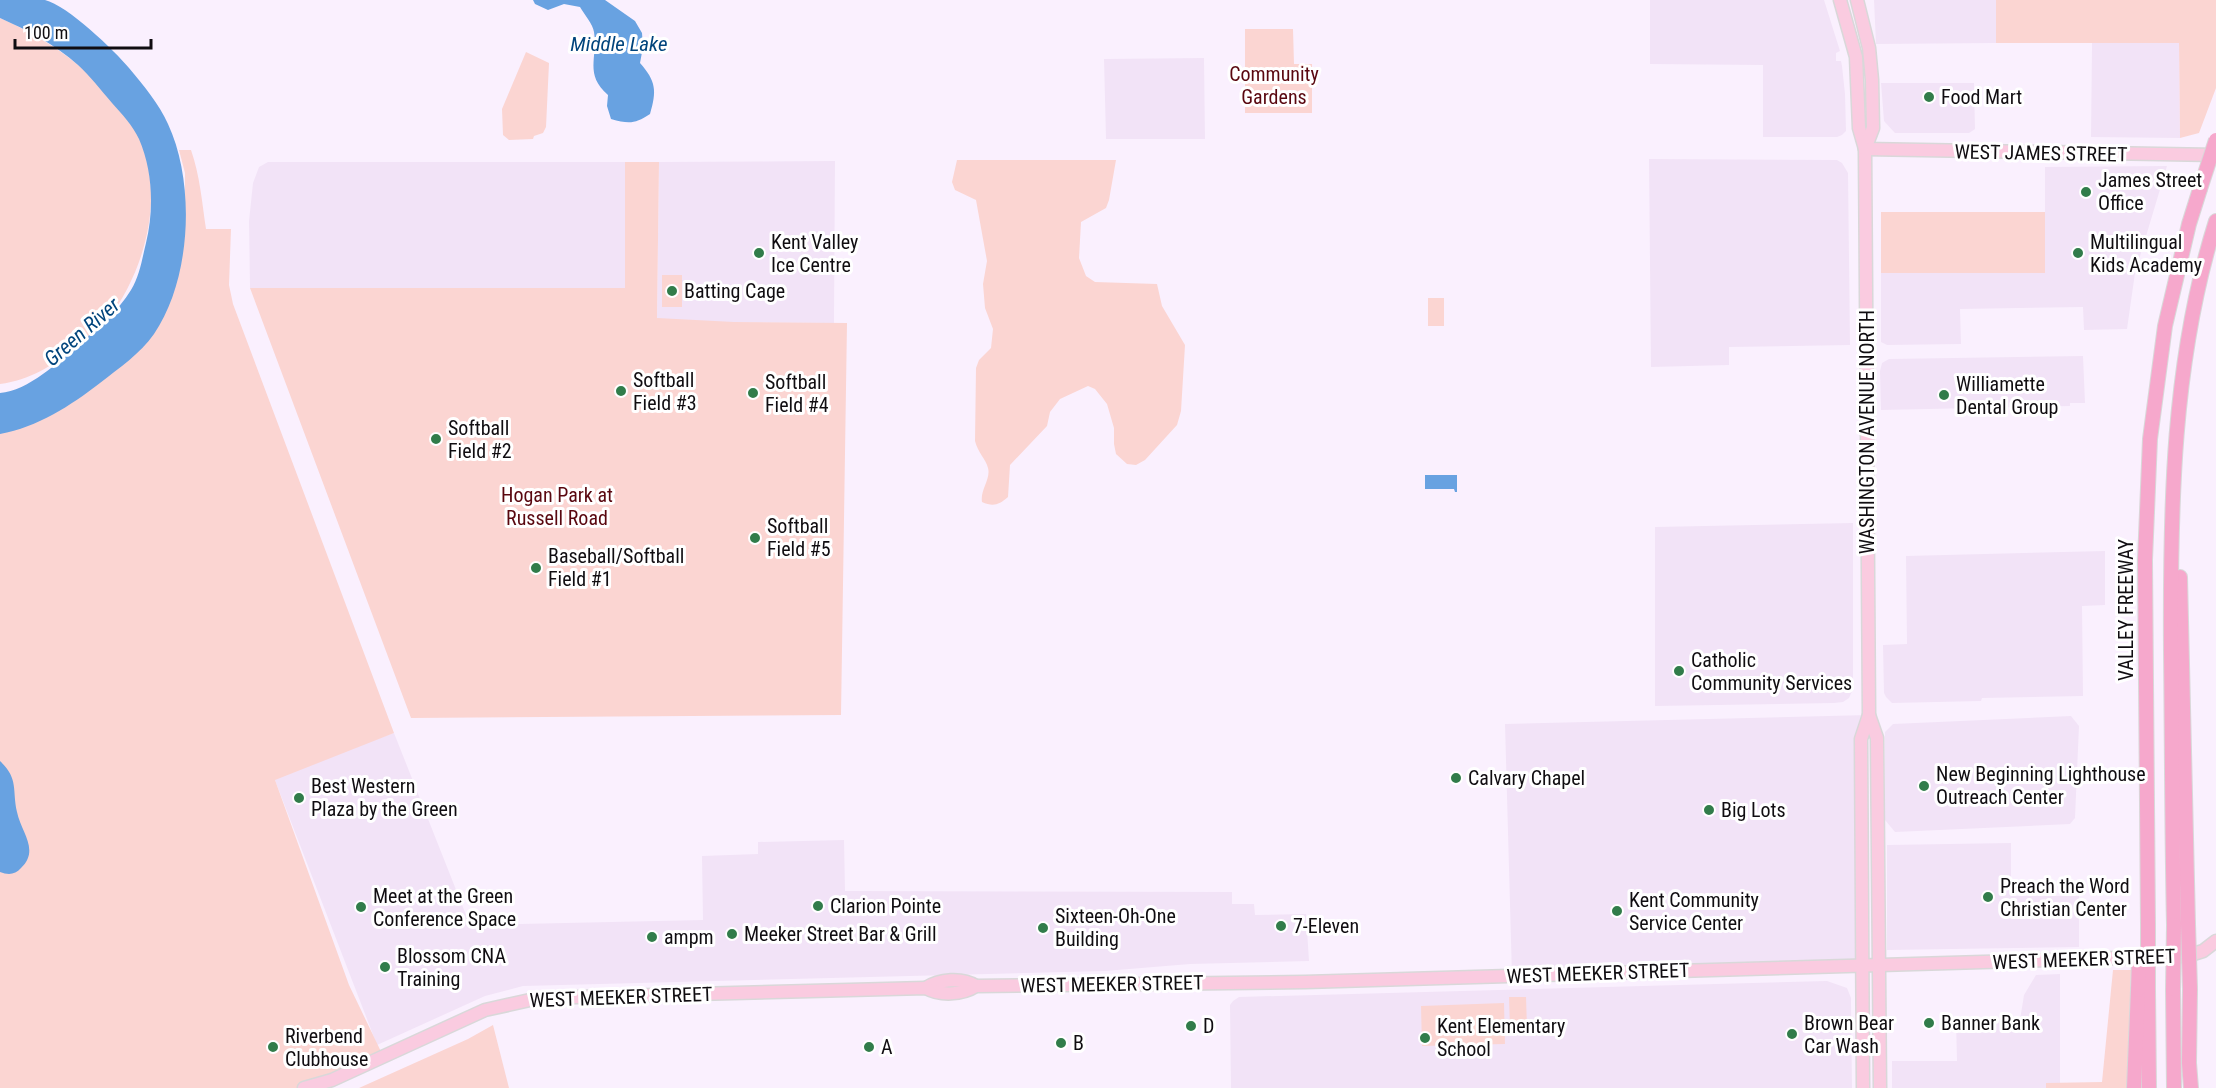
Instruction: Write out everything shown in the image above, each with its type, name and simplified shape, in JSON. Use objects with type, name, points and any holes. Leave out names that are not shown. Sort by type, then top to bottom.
[{"type":"highway","name":"VALLEY FREEWAY","points":[[2143,989],[2147,886],[2145,560],[2150,439],[2165,326],[2189,224],[2216,140]]},
{"type":"highway","points":[[2174,1088],[2173,989],[2181,925],[2180,561],[2178,535],[2173,516],[2175,444],[2183,372],[2202,272],[2216,221]]},
{"type":"highway","points":[[2181,925],[2190,989],[2191,1088]]},
{"type":"highway","points":[[2134,1088],[2143,989]]},
{"type":"highway","points":[[2143,989],[2149,1088]]},
{"type":"main road","name":"WASHINGTON AVENUE NORTH","points":[[1840,0],[1856,57],[1859,129],[1865,149],[1869,714],[1877,738],[1880,1088]]},
{"type":"main road","name":"WASHINGTON AVENUE NORTH","points":[[1858,5],[1869,48],[1873,104],[1874,128],[1865,149]]},
{"type":"main road","name":"WEST JAMES STREET","points":[[1865,149],[2216,155]]},
{"type":"main road","name":"WASHINGTON AVENUE NORTH","points":[[1863,1088],[1861,739],[1869,714]]},
{"type":"main road","name":"WEST MEEKER STREET","points":[[304,1088],[332,1080],[456,1021],[493,1007],[522,1000],[926,988],[935,993],[967,992],[976,986],[1305,982],[2187,956],[2203,951],[2216,941]]},
{"type":"main road","name":"WEST MEEKER STREET","points":[[322,1088],[332,1080]]},
{"type":"shaded area","points":[[1650,0],[1824,0],[1840,51],[1836,53],[1836,61],[1841,61],[1842,66],[1846,131],[1837,137],[1763,137],[1763,65],[1650,64]]},
{"type":"shaded area","points":[[1874,0],[1996,0],[1996,43],[1876,44]]},
{"type":"shaded area","points":[[2092,43],[2179,43],[2180,138],[2091,137]]},
{"type":"shaded area","points":[[1204,58],[1205,139],[1106,139],[1104,59]]},
{"type":"shaded area","points":[[1881,83],[1974,83],[1975,129],[1969,133],[1895,133],[1884,121]]},
{"type":"shaded area","points":[[1649,159],[1837,160],[1842,163],[1848,173],[1850,345],[1729,347],[1729,365],[1651,367]]},
{"type":"shaded area","points":[[835,161],[834,323],[657,322],[659,162]]},
{"type":"shaded area","points":[[268,162],[625,162],[626,288],[250,288],[249,221],[253,183],[259,167]]},
{"type":"shaded area","points":[[2167,166],[2135,273],[2127,329],[2084,330],[2083,307],[1960,309],[1961,344],[1887,345],[1881,342],[1881,273],[2045,273],[2045,167]]},
{"type":"shaded area","points":[[2083,356],[2085,403],[2070,403],[2070,406],[1881,410],[1880,371],[1882,363],[1889,359]]},
{"type":"shaded area","points":[[1853,523],[1853,689],[1849,698],[1843,702],[1834,703],[1655,706],[1655,527]]},
{"type":"shaded area","points":[[2105,551],[2105,605],[2082,606],[2083,696],[1892,703],[1886,697],[1883,645],[1907,644],[1906,556]]},
{"type":"shaded area","points":[[1869,715],[1863,727],[1862,965],[1512,976],[1505,724]]},
{"type":"shaded area","points":[[2071,716],[2079,726],[2075,818],[2070,824],[1895,832],[1885,820],[1885,732],[1893,724]]},
{"type":"shaded area","points":[[394,733],[470,925],[703,920],[702,856],[758,854],[758,842],[844,840],[845,891],[1232,892],[1232,904],[1254,904],[1255,915],[1306,914],[1309,961],[1190,964],[1105,971],[523,986],[485,996],[377,1045],[273,775]]},
{"type":"shaded area","points":[[2011,843],[2011,896],[2079,896],[2079,947],[1887,950],[1887,845]]},
{"type":"shaded area","points":[[2060,974],[2060,1083],[2047,1083],[2046,1088],[1892,1088],[1892,1061],[1957,1061],[1956,1021],[2020,1020],[2024,995],[2036,975]]},
{"type":"shaded area","points":[[1827,981],[1847,988],[1851,998],[1852,1088],[1231,1088],[1230,1005],[1239,997]]},
{"type":"green space","points":[[1996,0],[2216,0],[2216,88],[2199,133],[2180,138],[2179,43],[1996,43]]},
{"type":"green space","points":[[0,18],[36,36],[59,51],[98,83],[132,125],[141,140],[149,167],[151,190],[150,214],[140,259],[120,302],[107,321],[92,335],[49,366],[31,376],[0,384]]},
{"type":"green space","name":"Community Gardens","points":[[1245,29],[1293,29],[1294,64],[1312,64],[1312,113],[1245,113]]},
{"type":"green space","points":[[526,52],[549,63],[546,127],[543,133],[534,136],[533,139],[509,140],[503,135],[502,109]]},
{"type":"green space","points":[[179,150],[191,150],[199,179],[206,229],[231,229],[229,285],[233,304],[394,733],[275,780],[349,985],[386,1062],[331,1088],[0,1088],[0,431],[47,415],[185,215],[185,173]]},
{"type":"green space","points":[[957,160],[1116,160],[1106,208],[1081,222],[1079,258],[1086,276],[1095,282],[1157,284],[1162,306],[1185,345],[1181,411],[1177,425],[1145,460],[1136,465],[1127,464],[1116,454],[1114,428],[1107,404],[1095,389],[1088,386],[1060,399],[1050,412],[1047,426],[1010,465],[1008,497],[996,504],[982,502],[989,472],[975,441],[976,368],[979,360],[991,348],[993,329],[985,308],[983,284],[987,261],[976,200],[955,190],[952,182]]},
{"type":"green space","name":"Hogan Park at Russell Road","points":[[625,162],[659,162],[657,318],[734,322],[847,323],[841,715],[411,718],[250,288],[625,288]]},
{"type":"green space","points":[[1881,212],[2045,212],[2045,273],[1881,273]]},
{"type":"green space","name":"Batting Cage","points":[[662,275],[682,275],[682,307],[662,307]]},
{"type":"green space","points":[[1428,298],[1444,298],[1444,326],[1428,326]]},
{"type":"green space","points":[[2113,970],[2131,970],[2127,1088],[2046,1088],[2046,1083],[2102,1082]]},
{"type":"green space","points":[[1509,997],[1526,997],[1527,1027],[1510,1027]]},
{"type":"green space","points":[[1504,1003],[1505,1044],[1422,1046],[1421,1006]]},
{"type":"green space","points":[[493,1025],[509,1088],[359,1088],[468,1039]]},
{"type":"water","points":[[0,0],[45,0],[54,4],[90,30],[122,60],[151,95],[168,124],[177,148],[186,203],[182,260],[176,287],[154,334],[136,354],[89,392],[40,421],[0,434],[0,393],[22,387],[53,366],[108,318],[131,290],[137,279],[149,230],[151,191],[144,151],[130,125],[78,65],[41,38],[0,18]]},
{"type":"water","name":"Middle Lake","points":[[533,0],[605,0],[635,21],[642,33],[643,47],[640,63],[654,87],[650,114],[632,122],[611,119],[607,106],[608,95],[596,80],[594,73],[594,32],[588,19],[580,7],[564,4],[548,10],[535,4]]},
{"type":"water","points":[[1425,475],[1457,475],[1457,492],[1454,489],[1425,489]]},
{"type":"water","points":[[0,761],[10,773],[14,785],[17,812],[29,848],[26,861],[19,870],[11,874],[0,872]]},
{"type":"place","name":"Food Mart","points":[[1929,97]]},
{"type":"place","name":"James Street Office","points":[[2086,192]]},
{"type":"place","name":"Kent Valley Ice Centre","points":[[759,253]]},
{"type":"place","name":"Multilingual Kids Academy","points":[[2078,253]]},
{"type":"place","name":"Batting Cage","points":[[672,291]]},
{"type":"place","name":"Softball Field #3","points":[[621,391]]},
{"type":"place","name":"Softball Field #4","points":[[753,393]]},
{"type":"place","name":"Williamette Dental Group","points":[[1944,395]]},
{"type":"place","name":"Softball Field #2","points":[[436,439]]},
{"type":"place","name":"Softball Field #5","points":[[755,538]]},
{"type":"place","name":"Baseball/Softball Field #1","points":[[536,568]]},
{"type":"place","name":"Catholic Community Services","points":[[1679,671]]},
{"type":"place","name":"Calvary Chapel","points":[[1456,778]]},
{"type":"place","name":"New Beginning Lighthouse Outreach Center","points":[[1924,786]]},
{"type":"place","name":"Best Western Plaza by the Green","points":[[299,798]]},
{"type":"place","name":"Big Lots","points":[[1709,810]]},
{"type":"place","name":"Preach the Word Christian Center","points":[[1988,897]]},
{"type":"place","name":"Clarion Pointe","points":[[818,906]]},
{"type":"place","name":"Meet at the Green Conference Space","points":[[361,907]]},
{"type":"place","name":"Kent Community Service Center","points":[[1617,911]]},
{"type":"place","name":"7-Eleven","points":[[1281,926]]},
{"type":"place","name":"Sixteen-Oh-One Building","points":[[1043,928]]},
{"type":"place","name":"Meeker Street Bar & Grill","points":[[732,934]]},
{"type":"place","name":"ampm","points":[[652,937]]},
{"type":"place","name":"Blossom CNA Training","points":[[385,967]]},
{"type":"place","name":"Banner Bank","points":[[1929,1023]]},
{"type":"place","name":"D","points":[[1191,1026]]},
{"type":"place","name":"Brown Bear Car Wash","points":[[1792,1034]]},
{"type":"place","name":"Kent Elementary School","points":[[1425,1038]]},
{"type":"place","name":"B","points":[[1061,1043]]},
{"type":"place","name":"Riverbend Clubhouse","points":[[273,1047]]},
{"type":"place","name":"A","points":[[869,1047]]},
{"type":"water label","name":"Green River","points":[[82,332]]}]
